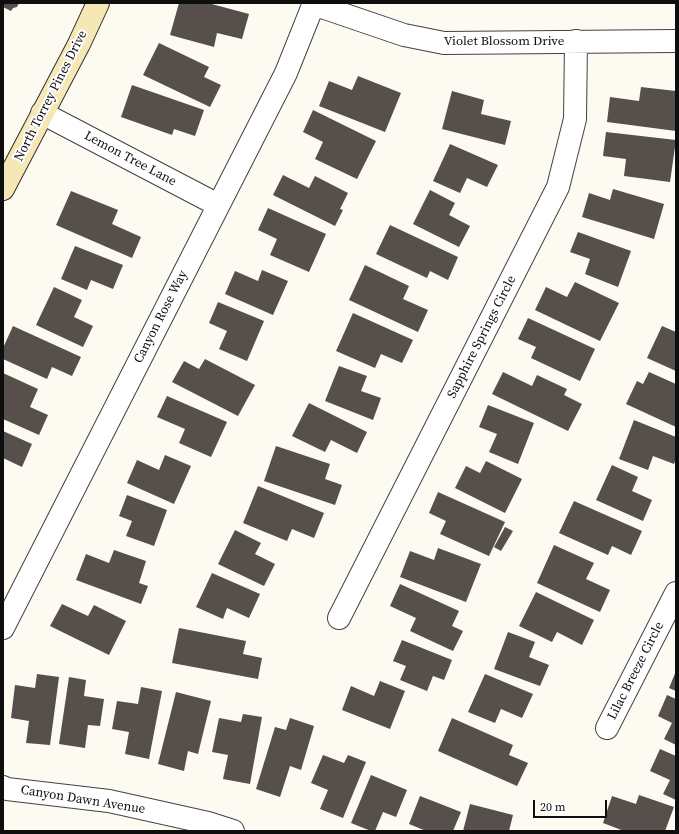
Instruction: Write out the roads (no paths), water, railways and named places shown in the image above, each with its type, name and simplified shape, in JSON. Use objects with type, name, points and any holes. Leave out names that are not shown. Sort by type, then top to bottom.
[{"type":"main road","name":"North Torrey Pines Drive","points":[[3,189],[79,44],[98,3]]},
{"type":"street","name":"Violet Blossom Drive","points":[[313,4],[404,35],[444,43],[676,41]]},
{"type":"street","name":"Canyon Rose Way","points":[[3,628],[286,73],[313,4]]},
{"type":"street","name":"Sapphire Springs Circle","points":[[339,618],[558,187],[575,119],[576,41]]},
{"type":"street","name":"Lemon Tree Lane","points":[[42,113],[218,205]]},
{"type":"street","name":"Lilac Breeze Circle","points":[[607,728],[676,593]]},
{"type":"street","name":"Canyon Dawn Avenue","points":[[3,787],[7,789],[109,801],[208,823],[233,831]]}]
